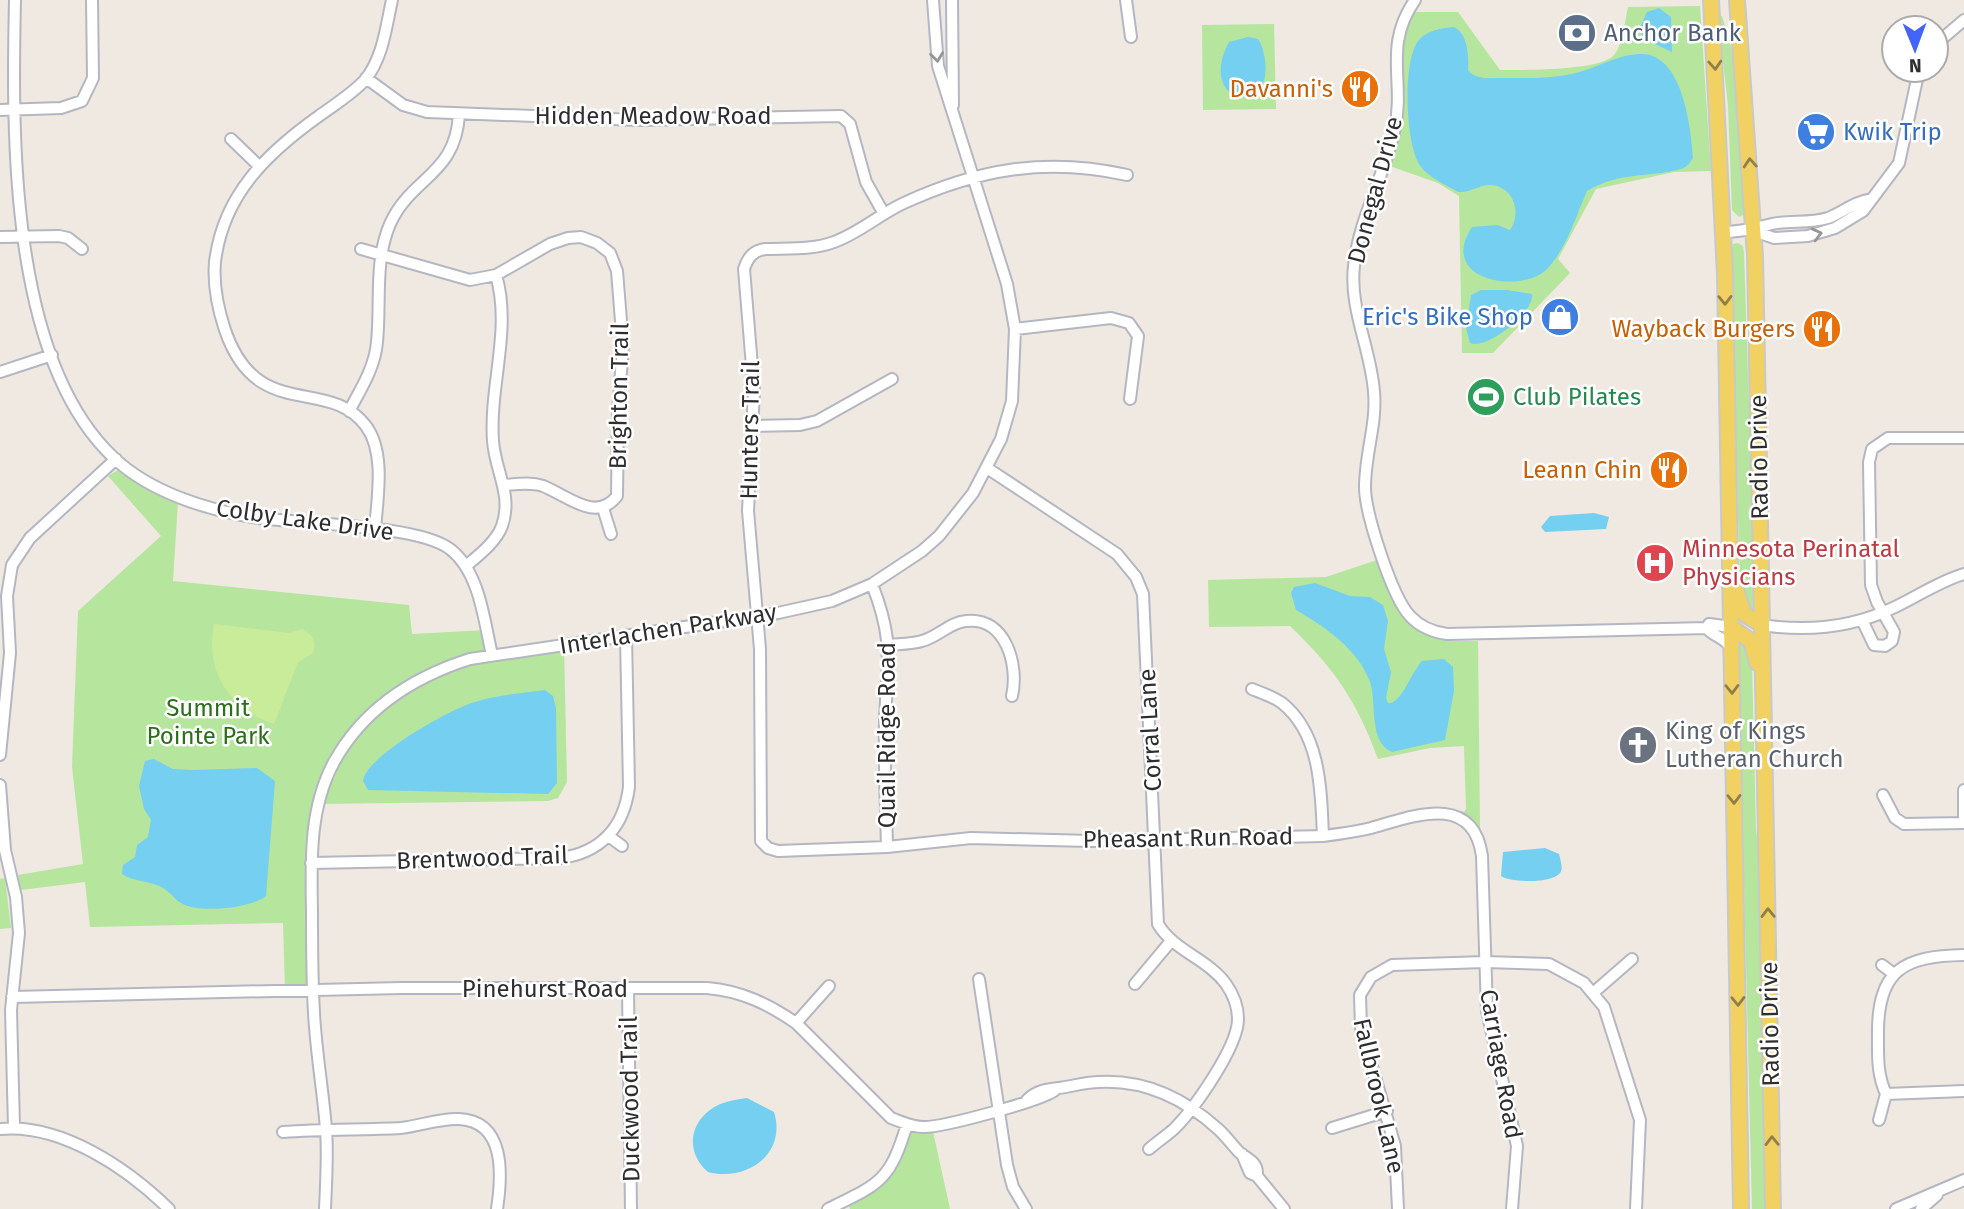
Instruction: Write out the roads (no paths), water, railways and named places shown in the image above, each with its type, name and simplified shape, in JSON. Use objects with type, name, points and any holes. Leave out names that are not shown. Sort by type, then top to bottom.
[{"type":"main road","name":"Radio Drive","points":[[1711,0],[1723,232],[1741,1209]]},
{"type":"main road","name":"Radio Drive","points":[[1737,0],[1754,231],[1773,1209]]},
{"type":"main road","points":[[1730,553],[1740,609],[1750,620],[1762,625]]},
{"type":"main road","points":[[1731,627],[1744,634],[1753,646],[1764,699]]},
{"type":"street","name":"Colby Lake Drive","points":[[15,0],[15,110],[22,236],[33,290],[52,355],[72,405],[94,436],[116,459],[156,485],[221,510],[259,518],[429,537],[450,549],[466,566]]},
{"type":"street","points":[[0,110],[61,108],[82,101],[93,78],[92,0]]},
{"type":"street","points":[[375,530],[376,449],[366,427],[349,411],[265,385],[245,369],[231,347],[218,303],[215,265],[230,209],[258,165],[284,141],[366,78],[381,48],[392,0]]},
{"type":"street","name":"Interlachen Parkway","points":[[325,1209],[326,1130],[314,989],[311,863],[318,804],[334,762],[355,732],[401,688],[445,667],[492,655],[757,616],[832,601],[872,584],[939,536],[973,493],[987,468],[1001,439],[1012,401],[1015,329],[1007,284],[938,66],[933,0]]},
{"type":"street","name":"Interlachen Parkway","points":[[952,0],[953,111]]},
{"type":"street","points":[[1126,0],[1131,37]]},
{"type":"street","name":"Donegal Drive","points":[[1415,0],[1402,21],[1396,41],[1395,127],[1359,237],[1353,272],[1357,313],[1375,394],[1375,419],[1365,480],[1366,507],[1402,607],[1423,627],[1447,634],[1707,628],[1709,624],[1731,627]]},
{"type":"street","points":[[1950,32],[1964,20]]},
{"type":"street","name":"Hidden Meadow Road","points":[[366,78],[390,98],[415,111],[638,120],[841,116],[850,124],[866,182],[884,214]]},
{"type":"street","points":[[1723,232],[1754,231],[1774,238],[1825,232],[1856,216],[1868,200],[1884,186],[1899,163],[1916,84]]},
{"type":"street","points":[[349,411],[368,375],[377,344],[381,255],[397,211],[443,163],[455,144],[460,114]]},
{"type":"street","points":[[231,139],[258,165]]},
{"type":"street","name":"Hunters Trail","points":[[764,845],[759,835],[761,649],[748,511],[752,360],[744,269],[747,259],[755,251],[765,248],[832,243],[917,197],[973,178],[1027,166],[1082,166],[1127,175]]},
{"type":"street","points":[[0,237],[68,238],[82,249]]},
{"type":"street","name":"Brighton Trail","points":[[361,249],[458,278],[484,279],[568,238],[581,237],[614,251],[624,365],[618,411],[617,496],[603,508]]},
{"type":"street","points":[[492,655],[466,566],[489,545],[501,528],[506,507],[505,485],[493,443],[503,312],[496,275]]},
{"type":"street","points":[[1015,329],[1111,318],[1129,323],[1138,336],[1129,399]]},
{"type":"street","points":[[0,372],[52,355]]},
{"type":"street","points":[[752,426],[800,425],[817,421],[892,379]]},
{"type":"street","points":[[1862,620],[1874,645],[1885,646],[1892,641],[1894,632],[1882,613],[1871,585],[1869,462],[1872,449],[1888,438],[1964,438]]},
{"type":"street","points":[[0,755],[3,692],[10,653],[7,596],[12,565],[30,538],[116,459]]},
{"type":"street","name":"Corral Lane","points":[[987,468],[1117,554],[1136,577],[1146,611],[1149,760],[1156,839],[1158,924],[1171,941],[1225,983],[1236,1001],[1238,1019],[1225,1056],[1191,1108],[1175,1128],[1149,1149]]},
{"type":"street","points":[[505,485],[532,483],[583,506],[603,508],[611,534]]},
{"type":"street","points":[[0,561],[12,565]]},
{"type":"street","points":[[1762,625],[1832,627],[1862,620],[1964,573]]},
{"type":"street","name":"Quail Ridge Road","points":[[872,584],[884,615],[890,645],[885,722],[887,846]]},
{"type":"street","points":[[890,645],[922,641],[965,621],[986,624],[1006,643],[1013,657],[1015,684],[1012,696]]},
{"type":"street","points":[[1707,628],[1723,637],[1731,648]]},
{"type":"street","points":[[622,846],[610,837],[625,808],[629,787],[626,636]]},
{"type":"street","points":[[1252,689],[1282,703],[1298,723],[1313,751],[1320,775],[1323,836]]},
{"type":"street","points":[[0,785],[1,811],[18,920],[12,997],[13,1127]]},
{"type":"street","points":[[1883,795],[1895,818],[1904,824],[1964,823],[1964,790]]},
{"type":"street","name":"Pheasant Run Road","points":[[764,845],[773,851],[887,846],[971,838],[1323,836],[1357,831],[1429,811],[1464,822],[1480,842],[1485,962]]},
{"type":"street","name":"Brentwood Trail","points":[[311,863],[560,858],[586,852],[610,837]]},
{"type":"street","points":[[1135,984],[1171,941]]},
{"type":"street","points":[[1879,1120],[1886,1094],[1878,1076],[1878,1011],[1882,992],[1894,974],[1919,959],[1964,955]]},
{"type":"street","points":[[1632,959],[1593,993],[1604,1007],[1612,1026],[1640,1120],[1636,1209]]},
{"type":"street","name":"Fallbrook Lane","points":[[1398,1209],[1398,1166],[1387,1111],[1359,1018],[1364,986],[1381,969],[1392,965],[1485,962],[1549,964],[1568,972],[1593,993]]},
{"type":"street","name":"Carriage Road","points":[[1485,962],[1490,1032],[1515,1126],[1517,1146],[1512,1209]]},
{"type":"street","points":[[1882,965],[1894,974]]},
{"type":"street","points":[[979,979],[1007,1165],[1013,1187],[1026,1209]]},
{"type":"street","points":[[796,1023],[829,986]]},
{"type":"street","name":"Pinehurst Road","points":[[12,997],[314,989],[725,990],[762,1002],[796,1023],[891,1118],[907,1124]]},
{"type":"street","name":"Duckwood Trail","points":[[628,989],[631,1209]]},
{"type":"street","points":[[828,1209],[871,1188],[885,1177],[900,1153],[907,1124],[938,1126],[1038,1099],[1055,1090],[1101,1080],[1134,1082],[1170,1094],[1191,1108],[1217,1128],[1242,1154],[1249,1157],[1257,1169],[1257,1176],[1284,1209]]},
{"type":"street","points":[[1886,1094],[1964,1091]]},
{"type":"street","points":[[1332,1128],[1387,1111]]},
{"type":"street","points":[[283,1132],[415,1126],[457,1119],[480,1125],[496,1143],[499,1153],[496,1209]]},
{"type":"street","points":[[0,1129],[13,1127],[40,1131],[82,1148],[126,1175],[169,1209]]},
{"type":"street","points":[[1896,1209],[1964,1180]]},
{"type":"street","points":[[1921,1209],[1943,1189]]},
{"type":"water","points":[[1659,8],[1671,17],[1672,52],[1644,39],[1639,29],[1647,12]]},
{"type":"water","points":[[1454,27],[1465,40],[1468,70],[1484,78],[1555,77],[1581,72],[1630,55],[1654,56],[1665,64],[1681,93],[1690,128],[1693,158],[1681,169],[1611,180],[1587,191],[1561,251],[1548,268],[1536,276],[1521,281],[1504,281],[1488,278],[1474,271],[1465,260],[1464,246],[1472,227],[1497,225],[1510,230],[1515,216],[1514,202],[1505,190],[1498,187],[1486,185],[1458,192],[1429,175],[1416,157],[1409,123],[1408,83],[1414,50],[1426,34]]},
{"type":"water","points":[[1248,37],[1258,39],[1261,44],[1266,69],[1262,85],[1253,95],[1241,97],[1230,93],[1222,82],[1221,65],[1229,42]]},
{"type":"water","points":[[1481,290],[1532,294],[1526,310],[1498,335],[1478,344],[1470,343],[1466,328],[1471,295]]},
{"type":"water","points":[[1594,513],[1609,517],[1606,529],[1545,532],[1541,527],[1550,516]]},
{"type":"water","points":[[1315,583],[1350,596],[1370,597],[1383,605],[1388,621],[1384,649],[1391,672],[1386,698],[1388,703],[1398,698],[1422,661],[1444,659],[1453,667],[1454,691],[1445,740],[1392,752],[1384,747],[1376,731],[1372,690],[1365,670],[1339,640],[1296,610],[1291,593],[1294,587]]},
{"type":"water","points":[[545,690],[553,696],[556,708],[557,783],[548,794],[368,790],[363,781],[378,759],[393,747],[429,723],[463,706],[510,694]]},
{"type":"water","points":[[154,759],[173,769],[257,768],[275,781],[266,896],[249,904],[199,908],[181,903],[162,887],[122,874],[123,865],[135,857],[137,845],[148,837],[151,820],[144,809],[139,786],[145,761]]},
{"type":"water","points":[[1545,848],[1559,854],[1562,867],[1558,875],[1533,881],[1501,876],[1503,852]]},
{"type":"water","points":[[747,1098],[774,1112],[775,1140],[769,1152],[760,1162],[737,1173],[708,1172],[701,1165],[694,1149],[697,1124],[714,1107]]},
{"type":"place","name":"Anchor Bank","points":[[1577,33]]},
{"type":"place","name":"Davanni's","points":[[1360,89]]},
{"type":"place","name":"Kwik Trip","points":[[1816,132]]},
{"type":"place","name":"Eric's Bike Shop","points":[[1560,317]]},
{"type":"place","name":"Wayback Burgers","points":[[1822,329]]},
{"type":"place","name":"Club Pilates","points":[[1486,397]]},
{"type":"place","name":"Leann Chin","points":[[1669,470]]},
{"type":"place","name":"Minnesota Perinatal Physicians","points":[[1655,563]]},
{"type":"place","name":"King of Kings Lutheran Church","points":[[1638,745]]},
{"type":"park label","name":"Summit Pointe Park","points":[[208,722]]}]
